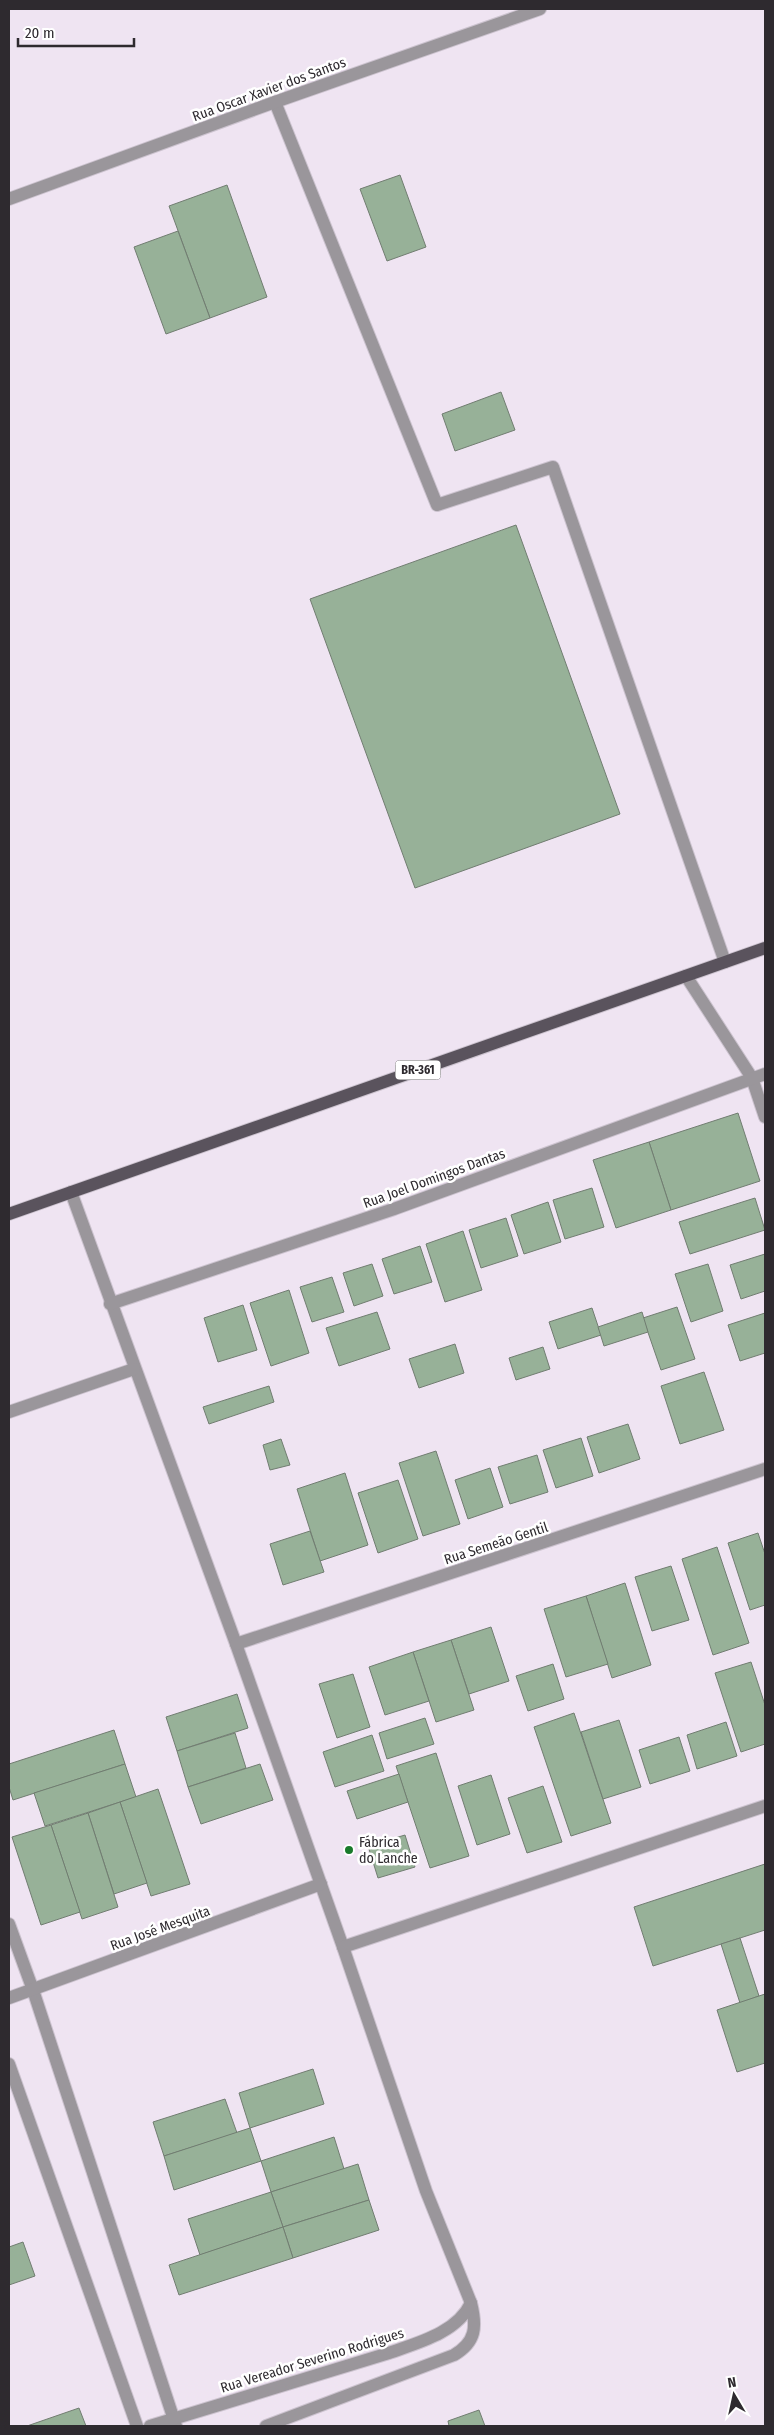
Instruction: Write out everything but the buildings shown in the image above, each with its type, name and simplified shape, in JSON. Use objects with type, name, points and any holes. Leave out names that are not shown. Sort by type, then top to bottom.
[{"type":"main road","name":"BR-361","points":[[9,1214],[765,948]]},
{"type":"street","name":"Rua Oscar Xavier dos Santos","points":[[9,199],[275,102],[540,9]]},
{"type":"street","points":[[275,102],[437,505],[553,467],[725,962]]},
{"type":"street","points":[[686,976],[752,1078],[765,1117]]},
{"type":"street","name":"Rua Joel Domingos Dantas","points":[[110,1304],[394,1209],[765,1074]]},
{"type":"street","points":[[71,1192],[110,1304],[236,1644],[321,1884],[426,2191],[471,2303],[475,2330],[471,2342],[454,2355],[266,2426]]},
{"type":"street","points":[[9,1412],[134,1369]]},
{"type":"street","name":"Rua Semeão Gentil","points":[[236,1644],[765,1470]]},
{"type":"street","points":[[343,1948],[765,1806]]},
{"type":"street","name":"Rua José Mesquita","points":[[9,1998],[321,1884]]},
{"type":"street","points":[[9,1924],[33,1990],[175,2422]]},
{"type":"street","points":[[9,2064],[136,2426]]},
{"type":"street","name":"Rua Vereador Severino Rodrigues","points":[[150,2426],[175,2422],[424,2340],[458,2321],[467,2312],[471,2303]]},
{"type":"place","name":"Fábrica do Lanche","points":[[349,1850]]}]
